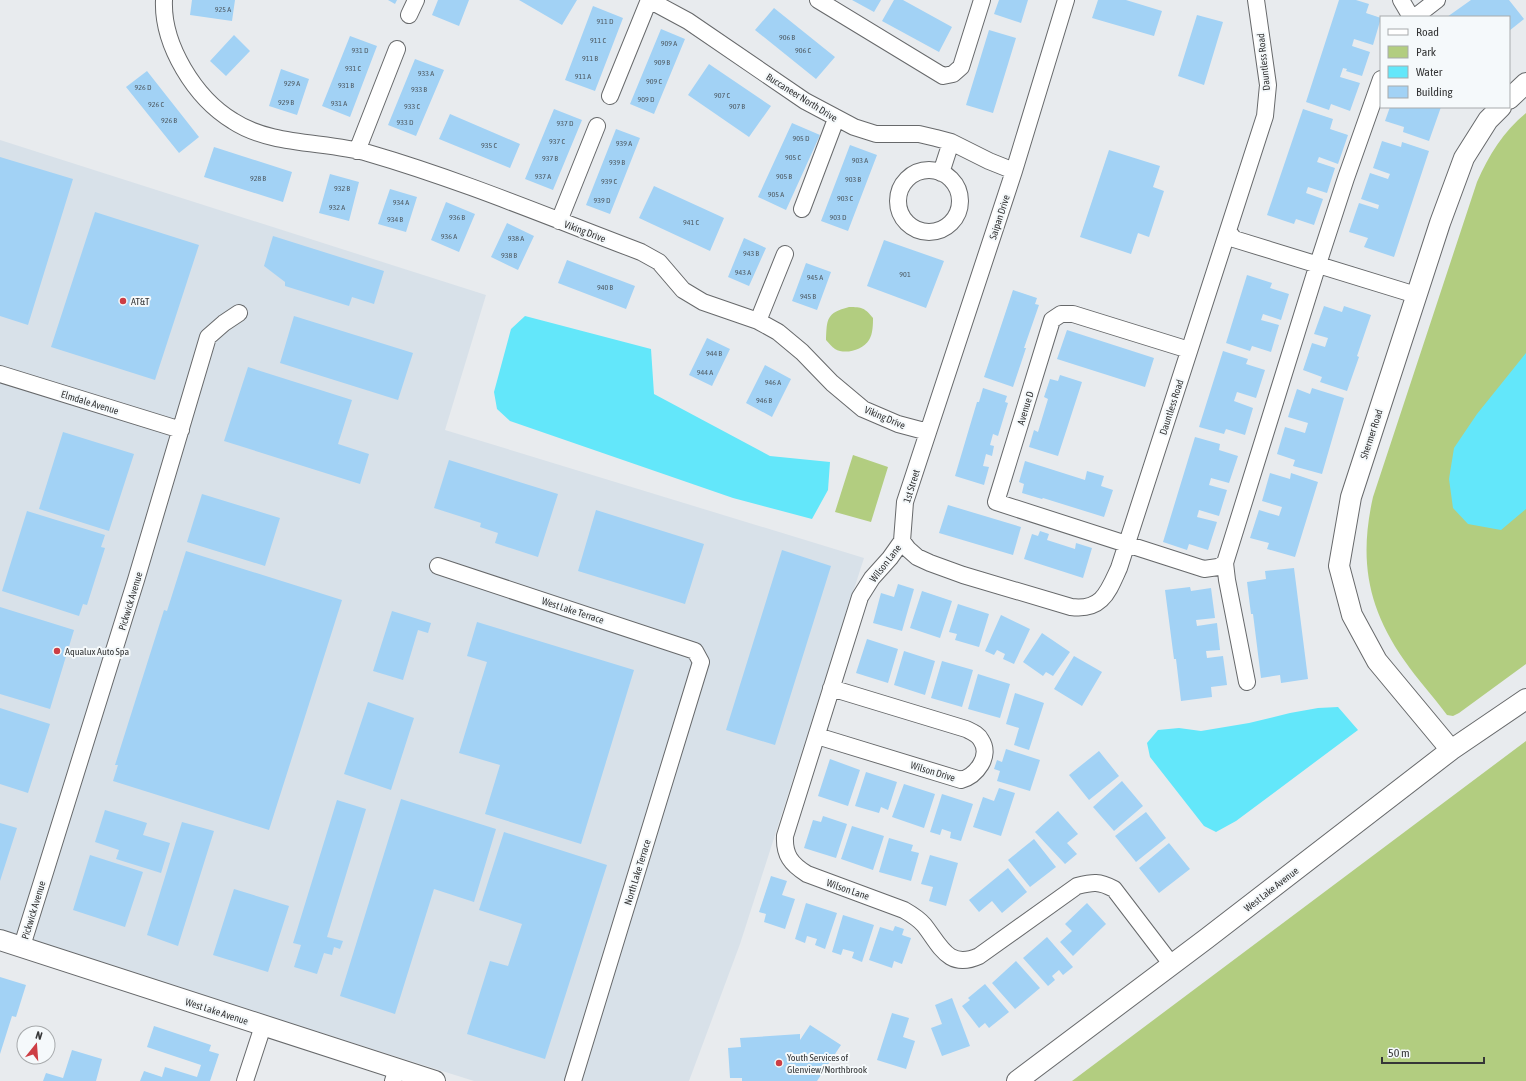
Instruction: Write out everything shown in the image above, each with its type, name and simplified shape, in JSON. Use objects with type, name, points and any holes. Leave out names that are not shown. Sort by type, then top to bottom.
[{"type":"street","name":"Viking Drive","points":[[164,0],[167,31],[172,45],[187,75],[206,99],[233,122],[269,136],[357,151],[417,168],[641,252],[659,262],[683,290],[703,302],[758,321],[778,332],[802,352],[832,384],[863,409],[898,424],[928,432]]},
{"type":"street","points":[[409,15],[416,0]]},
{"type":"street","points":[[610,96],[649,0]]},
{"type":"street","name":"Buccaneer North Drive","points":[[649,0],[688,22],[805,101],[836,119],[876,134],[919,134],[951,142],[989,161],[1014,171]]},
{"type":"street","points":[[818,0],[943,76],[954,74],[961,67],[982,0]]},
{"type":"street","name":"Saipan Drive","points":[[928,432],[1014,171],[1066,0]]},
{"type":"street","name":"Dauntless Road","points":[[902,541],[908,549],[918,557],[930,563],[984,581],[1077,608],[1093,605],[1107,594],[1119,568],[1127,544],[1265,116],[1268,85],[1256,0]]},
{"type":"street","points":[[1401,0],[1410,16]]},
{"type":"street","points":[[1416,16],[1437,0]]},
{"type":"street","points":[[357,151],[397,49]]},
{"type":"street","points":[[1247,682],[1225,563],[1318,264],[1346,178],[1380,82]]},
{"type":"street","points":[[1510,98],[1526,84]]},
{"type":"street","name":"Shermer Road","points":[[1451,750],[1377,661],[1352,615],[1339,566],[1351,498],[1440,223],[1464,158],[1488,120],[1500,108]]},
{"type":"street","points":[[802,209],[836,119]]},
{"type":"street","points":[[559,221],[597,126]]},
{"type":"street","points":[[941,173],[951,142]]},
{"type":"street","points":[[1228,231],[1234,238],[1416,295]]},
{"type":"street","points":[[758,321],[785,254]]},
{"type":"street","name":"Pickwick Avenue","points":[[22,946],[136,580],[208,336],[224,322],[239,313]]},
{"type":"street","name":"Avenue D","points":[[1127,544],[996,502],[1052,320],[1061,314],[1074,314],[1189,350]]},
{"type":"street","name":"Elmdale Avenue","points":[[0,374],[181,430]]},
{"type":"street","name":"1st Street","points":[[902,541],[905,502],[928,432]]},
{"type":"street","name":"Wilson Lane","points":[[902,541],[890,558],[872,578],[860,597],[784,836],[784,848],[789,858],[797,868],[807,874],[904,910],[915,916],[923,923],[942,951],[950,956],[969,960],[980,956],[1077,886],[1094,882],[1101,883],[1114,889],[1172,965]]},
{"type":"street","points":[[1127,544],[1204,569],[1218,567],[1225,563]]},
{"type":"street","name":"West Lake Terrace","points":[[438,566],[695,651],[701,662]]},
{"type":"street","name":"North Lake Terrace","points":[[573,1081],[701,662]]},
{"type":"street","name":"Wilson Drive","points":[[816,736],[961,780],[971,776],[977,771],[984,756],[982,742],[976,734],[966,729],[832,688]]},
{"type":"street","name":"West Lake Avenue","points":[[1017,1081],[1172,965],[1451,750],[1526,699]]},
{"type":"street","name":"West Lake Avenue","points":[[0,940],[263,1026],[395,1075],[434,1081]]},
{"type":"street","points":[[245,1081],[263,1026]]},
{"type":"shaded area","points":[[0,140],[486,295],[445,430],[864,558],[740,944],[689,1081],[474,1081],[0,932]]},
{"type":"green space","points":[[1526,113],[1526,664],[1453,716],[1447,715],[1409,667],[1391,640],[1382,621],[1374,601],[1369,582],[1367,541],[1369,520],[1373,497],[1477,182],[1486,162],[1497,144],[1510,128]]},
{"type":"green space","points":[[857,307],[865,310],[873,318],[873,326],[870,338],[866,344],[858,349],[844,352],[834,348],[826,340],[827,327],[829,318],[832,315],[841,309]]},
{"type":"green space","points":[[853,455],[888,467],[871,522],[835,512]]},
{"type":"green space","points":[[1526,741],[1526,1081],[1072,1081]]},
{"type":"water","points":[[525,316],[651,349],[654,394],[770,456],[830,462],[828,490],[812,519],[733,498],[510,421],[497,409],[494,392],[511,329]]},
{"type":"water","points":[[1526,353],[1526,509],[1501,530],[1468,524],[1453,508],[1449,479],[1454,448],[1477,414]]},
{"type":"water","points":[[1338,707],[1358,730],[1236,821],[1216,832],[1204,826],[1150,757],[1147,743],[1158,730],[1179,728],[1201,731],[1249,723],[1318,708]]},
{"type":"building","points":[[192,0],[235,0],[232,21],[190,15]]},
{"type":"building","points":[[388,0],[397,0],[395,4]]},
{"type":"building","points":[[438,0],[469,0],[459,26],[432,15]]},
{"type":"building","points":[[519,0],[577,0],[562,25]]},
{"type":"building","points":[[852,0],[881,0],[874,12]]},
{"type":"building","points":[[894,0],[903,0],[952,27],[939,52],[882,21]]},
{"type":"building","points":[[999,0],[1028,0],[1021,23],[994,14]]},
{"type":"building","points":[[1098,0],[1126,0],[1162,11],[1154,36],[1092,18]]},
{"type":"building","points":[[1339,0],[1356,0],[1369,4],[1366,13],[1380,18],[1373,45],[1354,39],[1352,46],[1370,52],[1362,76],[1346,71],[1347,69],[1343,68],[1340,77],[1360,83],[1350,111],[1331,104],[1329,110],[1306,102]]},
{"type":"building","points":[[1471,0],[1509,0],[1524,19],[1510,30],[1510,16],[1448,16]]},
{"type":"building","points":[[593,6],[623,18],[595,91],[565,80]]},
{"type":"building","points":[[774,8],[835,57],[816,79],[755,30]]},
{"type":"building","points":[[1197,15],[1223,22],[1204,85],[1178,76]]},
{"type":"building","points":[[661,29],[685,39],[654,114],[630,104]]},
{"type":"building","points":[[989,30],[1016,38],[993,113],[966,105]]},
{"type":"building","points":[[234,35],[250,51],[226,76],[210,61]]},
{"type":"building","points":[[350,36],[377,46],[350,117],[322,106]]},
{"type":"building","points":[[415,59],[444,70],[416,136],[388,125]]},
{"type":"building","points":[[709,64],[771,106],[749,137],[688,95]]},
{"type":"building","points":[[281,69],[309,79],[297,115],[269,106]]},
{"type":"building","points":[[147,71],[199,137],[179,153],[126,87]]},
{"type":"building","points":[[1390,108],[1441,108],[1429,141],[1403,132],[1404,127],[1385,121]]},
{"type":"building","points":[[554,109],[582,120],[553,190],[525,179]]},
{"type":"building","points":[[1303,109],[1333,119],[1330,129],[1348,135],[1338,164],[1319,157],[1317,162],[1335,168],[1327,193],[1308,187],[1306,193],[1323,199],[1314,225],[1296,219],[1294,224],[1267,215]]},
{"type":"building","points":[[450,114],[520,144],[510,168],[439,139]]},
{"type":"building","points":[[792,123],[820,135],[786,210],[758,197]]},
{"type":"building","points":[[616,129],[640,138],[610,214],[586,205]]},
{"type":"building","points":[[1382,141],[1401,147],[1402,142],[1429,151],[1394,257],[1364,247],[1368,238],[1349,232],[1359,203],[1378,209],[1379,205],[1361,199],[1370,173],[1388,179],[1390,174],[1373,168]]},
{"type":"building","points":[[850,145],[877,155],[848,231],[821,221]]},
{"type":"building","points":[[214,147],[292,172],[283,202],[204,177]]},
{"type":"building","points":[[1109,150],[1160,166],[1153,187],[1164,191],[1149,237],[1138,233],[1131,254],[1080,237]]},
{"type":"building","points":[[0,157],[73,179],[28,325],[0,316]]},
{"type":"building","points":[[330,174],[359,182],[349,221],[319,213]]},
{"type":"building","points":[[654,186],[724,218],[710,251],[639,218]]},
{"type":"building","points":[[390,189],[417,197],[406,232],[378,224]]},
{"type":"building","points":[[446,202],[475,214],[459,252],[431,240]]},
{"type":"building","name":"AT&T","points":[[95,212],[199,245],[155,380],[51,347]]},
{"type":"building","points":[[507,223],[534,236],[518,270],[491,257]]},
{"type":"building","points":[[273,236],[384,271],[374,304],[352,297],[349,306],[285,286],[285,282],[264,266]]},
{"type":"building","points":[[744,238],[766,248],[749,286],[728,277]]},
{"type":"building","points":[[884,240],[944,261],[926,308],[867,286]]},
{"type":"building","points":[[567,260],[635,286],[626,309],[558,283]]},
{"type":"building","points":[[806,263],[831,272],[817,310],[792,301]]},
{"type":"building","points":[[1247,275],[1272,283],[1270,288],[1289,294],[1281,320],[1263,314],[1261,320],[1279,325],[1271,352],[1252,346],[1250,351],[1226,343]]},
{"type":"building","points":[[1013,290],[1037,298],[1035,304],[1039,305],[1024,348],[1026,348],[1013,387],[984,377]]},
{"type":"building","points":[[1324,306],[1342,312],[1344,306],[1371,315],[1357,356],[1359,357],[1347,391],[1320,382],[1322,377],[1303,370],[1312,343],[1325,347],[1328,338],[1314,334]]},
{"type":"building","points":[[294,316],[413,353],[398,400],[280,363]]},
{"type":"building","points":[[1067,330],[1154,358],[1145,387],[1057,359]]},
{"type":"building","points":[[707,338],[730,349],[712,386],[689,375]]},
{"type":"building","points":[[1223,351],[1248,359],[1246,364],[1265,370],[1256,398],[1237,392],[1234,401],[1253,408],[1245,435],[1226,429],[1224,434],[1199,427]]},
{"type":"building","points":[[765,365],[791,379],[772,417],[746,403]]},
{"type":"building","points":[[248,367],[352,400],[338,444],[369,454],[360,484],[224,441]]},
{"type":"building","points":[[1060,375],[1082,382],[1058,456],[1029,447],[1034,430],[1038,432],[1048,399],[1044,397],[1050,379],[1058,381]]},
{"type":"building","points":[[983,388],[1007,396],[1005,402],[1008,403],[998,436],[993,434],[990,445],[994,446],[992,456],[986,454],[983,466],[989,467],[984,485],[955,476],[977,402],[979,402]]},
{"type":"building","points":[[1312,388],[1344,398],[1322,474],[1293,466],[1295,460],[1277,454],[1285,427],[1305,433],[1308,423],[1288,417],[1297,389],[1310,394]]},
{"type":"building","points":[[63,432],[134,454],[109,531],[39,509]]},
{"type":"building","points":[[1195,437],[1220,444],[1219,450],[1238,456],[1229,483],[1211,478],[1209,485],[1227,490],[1219,516],[1199,510],[1197,517],[1217,522],[1208,550],[1189,544],[1187,550],[1163,542]]},
{"type":"building","points":[[449,460],[558,494],[538,557],[495,543],[498,533],[480,527],[481,523],[434,508]]},
{"type":"building","points":[[1025,461],[1085,480],[1087,471],[1104,476],[1101,486],[1113,490],[1104,517],[1022,493],[1024,484],[1019,482]]},
{"type":"building","points":[[1270,473],[1290,479],[1291,473],[1318,482],[1295,557],[1267,549],[1269,543],[1250,538],[1259,510],[1279,516],[1282,507],[1262,501]]},
{"type":"building","points":[[202,494],[280,518],[265,566],[187,542]]},
{"type":"building","points":[[948,505],[1021,527],[1013,555],[939,533]]},
{"type":"building","points":[[596,510],[704,544],[685,604],[578,571]]},
{"type":"building","points":[[27,511],[105,535],[101,547],[105,548],[87,605],[83,604],[79,616],[2,591]]},
{"type":"building","points":[[1040,531],[1049,534],[1047,540],[1075,549],[1076,543],[1092,548],[1083,578],[1024,559],[1032,534],[1038,536]]},
{"type":"building","points":[[782,550],[831,566],[775,745],[726,730]]},
{"type":"building","points":[[186,551],[342,600],[269,830],[113,781],[118,765],[115,765],[164,610],[167,611]]},
{"type":"building","points":[[1294,568],[1308,679],[1281,683],[1280,675],[1261,678],[1253,614],[1251,614],[1247,582],[1266,579],[1265,571]]},
{"type":"building","points":[[898,584],[914,589],[902,631],[873,623],[881,593],[894,597]]},
{"type":"building","points":[[1190,587],[1191,591],[1211,588],[1215,618],[1196,620],[1197,626],[1217,623],[1220,650],[1206,651],[1207,658],[1223,656],[1227,685],[1211,687],[1212,697],[1181,701],[1165,590]]},
{"type":"building","points":[[922,591],[952,601],[940,638],[910,628]]},
{"type":"building","points":[[958,604],[989,614],[979,647],[955,640],[957,634],[949,632]]},
{"type":"building","points":[[0,607],[74,630],[50,709],[0,694]]},
{"type":"building","points":[[392,611],[431,623],[428,633],[418,630],[403,680],[373,671]]},
{"type":"building","points":[[1001,615],[1030,629],[1014,664],[1003,659],[1005,654],[997,650],[994,655],[985,651]]},
{"type":"building","points":[[477,622],[634,670],[581,844],[485,814],[500,765],[459,753],[487,662],[467,656]]},
{"type":"building","points":[[1042,633],[1070,652],[1053,676],[1046,672],[1043,676],[1023,662]]},
{"type":"building","points":[[867,639],[898,649],[888,683],[856,673]]},
{"type":"building","points":[[904,651],[935,661],[925,695],[894,685]]},
{"type":"building","points":[[1074,656],[1102,672],[1082,706],[1054,689]]},
{"type":"building","points":[[942,661],[973,670],[962,707],[931,698]]},
{"type":"building","points":[[978,674],[1010,684],[1000,718],[968,709]]},
{"type":"building","points":[[1015,693],[1044,703],[1029,750],[1014,745],[1019,728],[1006,724]]},
{"type":"building","points":[[368,702],[414,718],[391,790],[344,774]]},
{"type":"building","points":[[0,708],[50,724],[28,793],[0,784]]},
{"type":"building","points":[[1006,749],[1040,760],[1030,791],[997,781],[1000,771],[994,769],[997,760],[1002,762]]},
{"type":"building","points":[[1099,751],[1119,776],[1089,800],[1069,775]]},
{"type":"building","points":[[830,759],[860,770],[848,806],[818,796]]},
{"type":"building","points":[[866,772],[897,782],[888,810],[881,807],[879,813],[855,806]]},
{"type":"building","points":[[1122,781],[1143,806],[1114,831],[1093,807]]},
{"type":"building","points":[[904,784],[935,794],[924,828],[892,817]]},
{"type":"building","points":[[999,788],[1015,793],[1001,836],[973,827],[983,797],[994,801]]},
{"type":"building","points":[[942,794],[973,804],[961,841],[950,838],[951,832],[942,829],[940,835],[930,832]]},
{"type":"building","points":[[401,799],[496,829],[474,902],[434,889],[395,1014],[340,996]]},
{"type":"building","points":[[337,800],[366,809],[327,937],[343,941],[340,949],[334,947],[332,955],[324,953],[317,974],[294,967],[301,945],[293,943]]},
{"type":"building","points":[[105,810],[147,823],[143,835],[170,843],[161,873],[116,859],[119,850],[95,842]]},
{"type":"building","points":[[1058,811],[1078,834],[1067,843],[1077,854],[1065,864],[1035,832]]},
{"type":"building","points":[[1146,812],[1166,838],[1136,862],[1115,836]]},
{"type":"building","points":[[823,816],[847,824],[836,858],[804,848],[813,820],[821,822]]},
{"type":"building","points":[[182,822],[214,831],[178,946],[147,935]]},
{"type":"building","points":[[0,823],[17,828],[0,881]]},
{"type":"building","points":[[852,826],[884,836],[873,870],[841,859]]},
{"type":"building","points":[[504,832],[607,865],[545,1059],[467,1034],[490,961],[508,966],[522,924],[479,910]]},
{"type":"building","points":[[889,838],[913,845],[911,851],[919,853],[911,881],[879,872]]},
{"type":"building","points":[[1034,839],[1056,867],[1030,887],[1008,860]]},
{"type":"building","points":[[1169,843],[1190,869],[1159,893],[1139,868]]},
{"type":"building","points":[[90,855],[143,872],[125,927],[73,910]]},
{"type":"building","points":[[930,855],[958,863],[946,906],[929,901],[933,887],[921,884]]},
{"type":"building","points":[[1008,868],[1027,892],[1002,913],[992,901],[979,912],[969,900]]},
{"type":"building","points":[[771,876],[787,881],[782,895],[795,899],[785,929],[764,922],[766,914],[759,912]]},
{"type":"building","points":[[234,889],[289,906],[268,972],[213,955]]},
{"type":"building","points":[[806,903],[837,913],[825,949],[815,945],[817,939],[807,936],[805,943],[795,939]]},
{"type":"building","points":[[1087,903],[1106,924],[1073,956],[1060,942],[1072,931],[1065,924]]},
{"type":"building","points":[[843,915],[874,925],[862,962],[852,958],[854,952],[843,949],[841,955],[832,952]]},
{"type":"building","points":[[895,926],[904,929],[902,935],[911,938],[902,964],[894,961],[892,968],[869,960],[880,927],[893,931]]},
{"type":"building","points":[[1047,937],[1073,967],[1063,975],[1059,970],[1052,976],[1055,980],[1048,986],[1023,958]]},
{"type":"building","points":[[1016,961],[1040,988],[1015,1009],[992,983]]},
{"type":"building","points":[[0,977],[26,985],[16,1017],[12,1016],[0,1054]]},
{"type":"building","points":[[985,984],[1009,1012],[989,1028],[985,1023],[979,1028],[962,1006],[970,1000],[968,998]]},
{"type":"building","points":[[952,998],[970,1046],[942,1056],[931,1028],[942,1024],[935,1005]]},
{"type":"building","points":[[892,1013],[909,1018],[903,1037],[915,1041],[906,1069],[877,1060]]},
{"type":"building","name":"Youth Services of Glenview/Northbrook","points":[[810,1025],[841,1045],[817,1081],[742,1081],[742,1078],[730,1078],[728,1048],[741,1047],[740,1038],[800,1034],[800,1040]]},
{"type":"building","points":[[154,1026],[211,1045],[209,1051],[219,1054],[210,1081],[140,1081],[144,1071],[162,1077],[165,1067],[197,1077],[201,1065],[147,1047]]},
{"type":"building","points":[[72,1050],[102,1059],[96,1081],[43,1081],[46,1073],[63,1078]]},
{"type":"place","name":"AT&T","points":[[123,301]]},
{"type":"place","name":"Aqualux Auto Spa","points":[[57,651]]},
{"type":"place","name":"Youth Services of Glenview/Northbrook","points":[[779,1063]]}]
